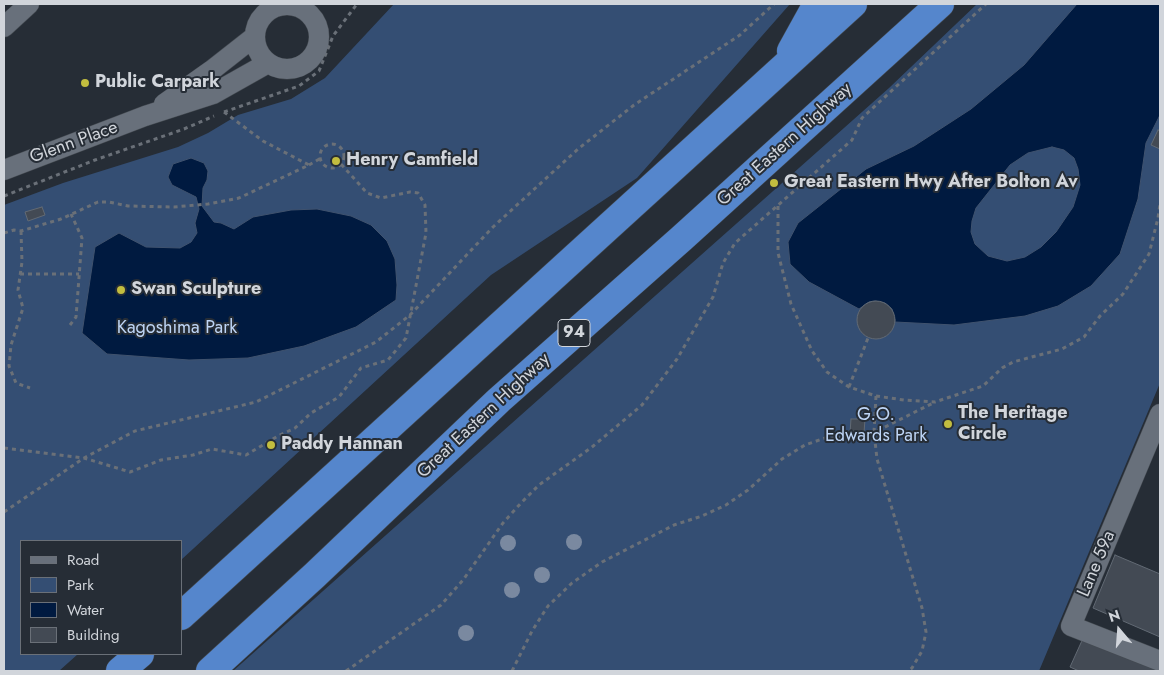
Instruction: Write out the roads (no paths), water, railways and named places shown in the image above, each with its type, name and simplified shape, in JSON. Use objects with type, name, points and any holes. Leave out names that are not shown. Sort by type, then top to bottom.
[{"type":"highway","points":[[779,72],[817,4]]},
{"type":"highway","points":[[182,615],[853,4]]},
{"type":"highway","name":"Great Eastern Highway","points":[[210,671],[315,575],[499,400],[682,238],[927,8]]},
{"type":"highway","points":[[120,671],[139,655]]},
{"type":"street","points":[[4,27],[29,4]]},
{"type":"street","points":[[286,4],[318,10],[316,24],[319,34],[318,44],[314,54],[307,62],[298,67],[278,68],[268,63],[261,56],[256,47],[254,37],[260,18],[268,7],[286,4]]},
{"type":"street","name":"Glenn Place","points":[[146,116],[212,70],[254,37]]},
{"type":"street","name":"Glenn Place","points":[[4,170],[146,116],[213,94],[268,63]]},
{"type":"street","name":"Lane 59a","points":[[1160,414],[1071,626],[1160,662]]},
{"type":"water","points":[[1077,4],[1160,4],[1160,115],[1146,143],[1138,199],[1120,254],[1091,286],[1058,306],[1025,316],[954,325],[895,322],[892,309],[885,303],[869,302],[859,309],[809,282],[790,264],[788,242],[798,223],[866,169],[914,146],[971,109],[1024,65]],"holes":[[[1052,147],[1064,150],[1074,158],[1078,169],[1080,185],[1073,207],[1056,232],[1041,247],[1025,257],[1007,261],[988,256],[975,244],[971,232],[976,208],[1010,165],[1028,153]]]},
{"type":"water","points":[[191,158],[204,163],[208,171],[207,180],[203,188],[202,206],[214,222],[234,229],[253,217],[291,210],[317,209],[351,216],[371,225],[387,241],[395,259],[396,300],[356,327],[304,346],[248,358],[189,360],[107,354],[82,333],[95,247],[119,233],[146,247],[180,248],[191,242],[197,233],[195,223],[199,209],[196,197],[172,185],[168,177],[173,164]]},
{"type":"place","name":"Public Carpark","points":[[85,83]]},
{"type":"place","name":"Henry Camfield","points":[[336,161]]},
{"type":"place","name":"Great Eastern Hwy After Bolton Av","points":[[774,183]]},
{"type":"place","name":"Swan Sculpture","points":[[121,290]]},
{"type":"place","name":"The Heritage Circle","points":[[948,424]]},
{"type":"place","name":"Paddy Hannan","points":[[271,445]]},
{"type":"park label","name":"Kagoshima Park","points":[[177,329]]},
{"type":"park label","name":"G.O. Edwards Park","points":[[876,426]]}]
